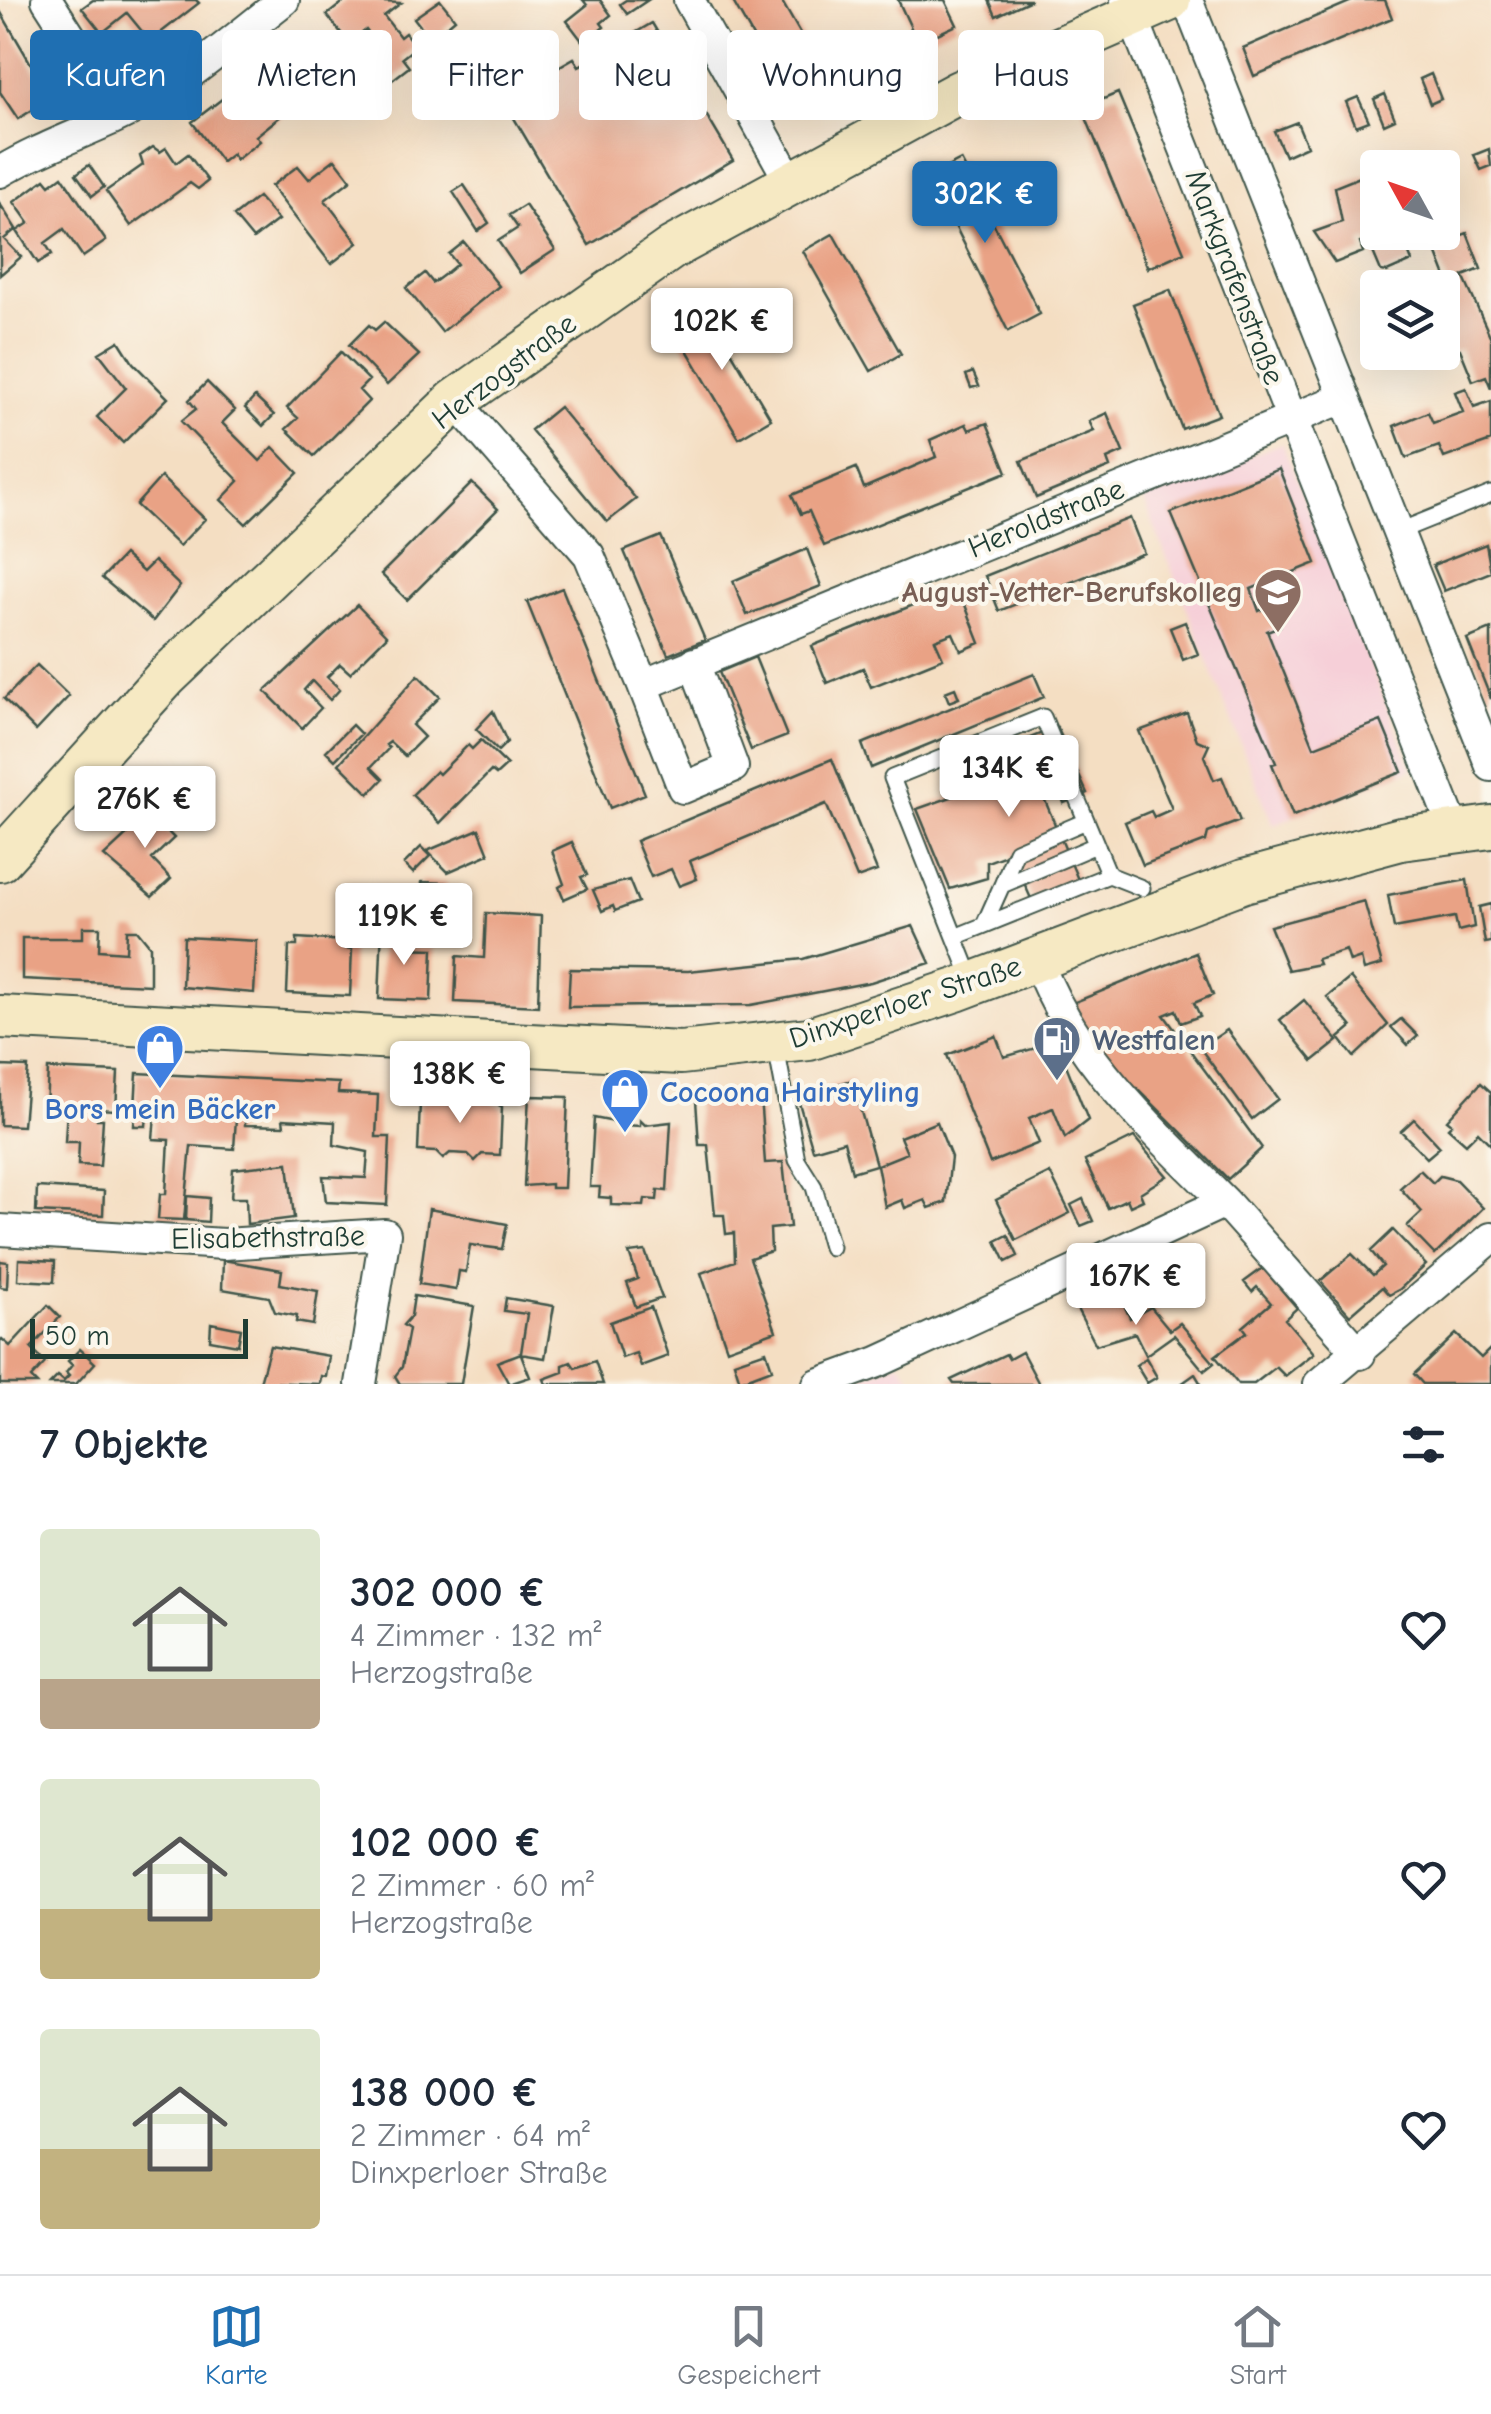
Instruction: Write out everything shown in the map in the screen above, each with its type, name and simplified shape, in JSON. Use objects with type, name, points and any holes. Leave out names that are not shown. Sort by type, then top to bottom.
[{"type":"main road","name":"Herzogstraße","points":[[0,860],[167,676],[455,401],[672,248],[959,92],[1142,5]]},
{"type":"main road","name":"Dinxperloer Straße","points":[[0,1017],[681,1053],[809,1039],[974,983],[1244,881],[1401,839],[1473,829]]},
{"type":"street","points":[[47,0],[66,30]]},
{"type":"street","points":[[202,62],[284,0]]},
{"type":"street","points":[[688,0],[791,182]]},
{"type":"street","name":"Markgrafenstraße","points":[[1188,0],[1342,398],[1491,766]]},
{"type":"street","name":"Markgrafenstraße","points":[[1142,5],[1289,419],[1346,554],[1473,829]]},
{"type":"street","points":[[0,172],[73,134],[110,120]]},
{"type":"street","name":"Heroldstraße","points":[[643,685],[1342,398]]},
{"type":"street","points":[[455,401],[588,555],[683,788],[734,767],[694,663]]},
{"type":"street","points":[[1346,554],[1397,532]]},
{"type":"street","points":[[1037,960],[1056,1009],[1116,1092],[1225,1202],[1360,1354]]},
{"type":"street","points":[[818,1384],[927,1340],[1225,1202]]},
{"type":"street","name":"Elisabethstraße","points":[[0,1230],[224,1244],[385,1234],[361,1384]]},
{"type":"street","points":[[1319,1384],[1360,1354],[1491,1238]]},
{"type":"lane","points":[[1397,532],[1491,494]]},
{"type":"lane","points":[[974,983],[892,778],[1043,718],[1108,875]]},
{"type":"lane","points":[[984,926],[1016,852],[1086,822]]},
{"type":"lane","points":[[1002,885],[1096,846]]},
{"type":"lane","points":[[956,937],[1108,875],[1142,888]]},
{"type":"lane","points":[[776,1043],[797,1160],[814,1188],[830,1247]]},
{"type":"shaded area","name":"August-Vetter-Berufskolleg","points":[[1282,443],[1412,769],[1273,825],[1143,498]]},
{"type":"shaded area","points":[[900,1362],[916,1384],[843,1384]]},
{"type":"building","points":[[93,0],[199,3],[164,30],[141,30],[127,13],[106,30],[100,30],[82,8]]},
{"type":"building","points":[[346,0],[401,3],[384,16],[400,37],[405,33],[412,42],[412,50],[402,58],[409,67],[392,80],[392,30],[339,30],[327,15]]},
{"type":"building","points":[[440,0],[455,19],[444,30],[423,30],[414,18]]},
{"type":"building","points":[[583,0],[600,0],[611,15],[601,23],[604,27],[600,30],[579,30],[579,37],[567,21],[587,5]]},
{"type":"building","points":[[626,0],[648,0],[627,14],[620,4]]},
{"type":"building","points":[[732,0],[781,0],[798,30],[749,30]]},
{"type":"building","points":[[898,0],[945,0],[957,25],[938,34],[938,30],[912,30]]},
{"type":"building","points":[[989,0],[1031,0],[996,16]]},
{"type":"building","points":[[1354,0],[1385,0],[1392,18],[1254,76],[1243,48]]},
{"type":"building","points":[[0,11],[30,62],[30,111],[18,119],[0,92]]},
{"type":"building","points":[[574,58],[579,66],[579,120],[707,120],[707,116],[733,160],[589,245],[515,120],[559,120],[559,67]]},
{"type":"building","points":[[1431,74],[1441,99],[1430,104],[1420,79]]},
{"type":"building","points":[[1118,93],[1184,252],[1148,268],[1087,120],[1104,120],[1104,99]]},
{"type":"building","points":[[1385,94],[1395,119],[1384,124],[1374,99]]},
{"type":"building","points":[[1358,97],[1369,121],[1356,126],[1346,102]]},
{"type":"building","points":[[222,99],[222,120],[276,120],[256,136],[260,141],[236,160],[232,154],[222,162],[192,122],[202,120],[202,114]]},
{"type":"building","points":[[1297,122],[1307,146],[1285,156],[1274,131]]},
{"type":"building","points":[[153,147],[160,152],[166,148],[176,163],[188,154],[208,181],[198,189],[190,183],[131,226],[106,191],[143,165],[140,156]]},
{"type":"building","points":[[1489,149],[1491,166],[1481,170],[1474,155]]},
{"type":"building","points":[[335,159],[351,180],[325,200],[358,243],[331,264],[271,186],[298,166],[309,179]]},
{"type":"building","points":[[961,160],[1040,314],[1008,331],[930,176]]},
{"type":"building","points":[[89,165],[104,187],[92,196],[76,174]]},
{"type":"building","points":[[62,176],[106,241],[83,257],[64,229],[45,243],[52,254],[38,263],[17,231],[29,223],[14,202],[45,179],[50,185]]},
{"type":"building","points":[[1360,177],[1363,252],[1335,263],[1314,232],[1342,222],[1335,187]]},
{"type":"building","points":[[464,185],[489,223],[478,231],[453,192]]},
{"type":"building","points":[[258,197],[278,220],[253,239],[234,216]]},
{"type":"building","points":[[0,204],[16,229],[4,239],[21,257],[0,275]]},
{"type":"building","points":[[525,205],[555,250],[520,273],[498,241],[518,228],[509,215]]},
{"type":"building","points":[[1467,233],[1481,269],[1463,276],[1491,338],[1491,388],[1486,376],[1473,381],[1460,349],[1460,270],[1443,270],[1436,250],[1460,250],[1460,236]]},
{"type":"building","points":[[833,234],[901,354],[871,371],[803,251]]},
{"type":"building","points":[[464,242],[499,286],[442,332],[406,288],[425,273],[433,283],[445,274],[457,264],[449,254]]},
{"type":"building","points":[[1372,250],[1407,250],[1412,261],[1392,270],[1381,270]]},
{"type":"building","points":[[1170,290],[1219,415],[1182,429],[1133,304]]},
{"type":"building","points":[[706,309],[771,419],[739,438],[674,328]]},
{"type":"building","points":[[384,322],[419,355],[387,385],[349,345],[369,325],[375,330]]},
{"type":"building","points":[[119,341],[133,363],[168,398],[123,443],[97,417],[126,388],[99,353]]},
{"type":"building","points":[[341,352],[369,380],[359,390],[369,401],[314,456],[286,429],[298,418],[287,408]]},
{"type":"building","points":[[973,372],[979,386],[971,388],[966,375]]},
{"type":"building","points":[[207,382],[235,410],[222,423],[260,461],[273,447],[298,473],[246,524],[221,500],[239,481],[181,421],[196,409],[189,400]]},
{"type":"building","points":[[1466,388],[1474,407],[1491,401],[1491,441],[1444,458],[1439,446],[1406,458],[1394,426],[1428,412],[1433,423],[1463,412],[1455,392]]},
{"type":"building","points":[[255,397],[274,415],[263,426],[245,408]]},
{"type":"building","points":[[559,407],[636,499],[607,522],[531,430]]},
{"type":"building","points":[[1107,413],[1123,452],[1107,459],[1110,467],[1036,498],[1021,461],[1094,431],[1089,421]]},
{"type":"building","points":[[987,423],[1007,472],[824,546],[809,511],[801,514],[792,495],[856,468],[864,488],[936,457],[930,440],[966,424],[969,430]]},
{"type":"building","points":[[1279,469],[1316,563],[1251,589],[1259,611],[1272,605],[1282,613],[1280,626],[1267,631],[1314,747],[1381,721],[1402,772],[1293,816],[1272,764],[1276,763],[1171,513]]},
{"type":"building","points":[[161,477],[205,519],[179,546],[136,505]]},
{"type":"building","points":[[472,483],[498,509],[407,600],[381,574]]},
{"type":"building","points":[[1130,518],[1144,553],[999,611],[985,576]]},
{"type":"building","points":[[661,536],[705,640],[668,655],[624,551]]},
{"type":"building","points":[[1486,544],[1491,572],[1444,591],[1433,565]]},
{"type":"building","points":[[807,549],[821,586],[747,615],[733,581]]},
{"type":"building","points":[[124,555],[143,572],[154,561],[180,586],[153,621],[102,578]]},
{"type":"building","points":[[958,587],[980,643],[961,651],[953,633],[935,640],[943,658],[871,687],[863,668],[827,683],[812,646]]},
{"type":"building","points":[[562,588],[645,794],[610,808],[527,602]]},
{"type":"building","points":[[357,605],[387,636],[350,673],[340,664],[327,677],[340,689],[330,700],[312,681],[304,690],[321,708],[302,728],[265,691]]},
{"type":"building","points":[[1185,622],[1198,654],[1183,660],[1170,628]]},
{"type":"building","points":[[1491,629],[1491,699],[1467,639]]},
{"type":"building","points":[[755,657],[787,736],[751,750],[719,672]]},
{"type":"building","points":[[37,665],[69,696],[36,731],[4,699]]},
{"type":"building","points":[[1034,674],[1044,697],[871,768],[862,744]]},
{"type":"building","points":[[418,675],[440,697],[412,725],[424,737],[405,756],[390,742],[386,745],[389,748],[371,767],[383,779],[369,794],[339,764]]},
{"type":"building","points":[[955,688],[959,698],[949,702],[945,692]]},
{"type":"building","points":[[493,711],[507,742],[498,751],[476,729]]},
{"type":"building","points":[[1187,713],[1197,740],[1209,745],[1204,756],[1214,780],[1222,777],[1240,821],[1208,833],[1206,841],[1143,865],[1125,822],[1151,811],[1154,817],[1172,809],[1139,731]]},
{"type":"building","points":[[352,725],[361,734],[335,760],[326,751]]},
{"type":"building","points":[[1057,727],[1087,793],[1064,803],[1057,784],[1041,791],[1079,882],[1032,901],[1011,853],[987,862],[987,878],[950,889],[917,809],[1011,776],[1000,750]]},
{"type":"building","points":[[481,740],[507,765],[496,775],[491,771],[440,823],[412,795],[468,745],[472,749]]},
{"type":"building","points":[[832,759],[877,871],[857,878],[826,804],[690,861],[697,879],[679,886],[671,869],[651,877],[636,841]]},
{"type":"building","points":[[161,803],[175,822],[166,830],[174,838],[152,859],[171,879],[152,897],[104,856]]},
{"type":"building","points":[[479,829],[489,854],[448,872],[427,851]]},
{"type":"building","points":[[572,842],[587,875],[581,877],[587,889],[564,899],[559,887],[564,884],[552,851]]},
{"type":"building","points":[[421,847],[430,856],[413,873],[404,864]]},
{"type":"building","points":[[629,880],[638,902],[615,911],[613,906],[602,911],[593,890]]},
{"type":"building","points":[[1467,880],[1474,927],[1458,931],[1455,917],[1394,928],[1388,895]]},
{"type":"building","points":[[422,882],[446,883],[444,920],[421,919]]},
{"type":"building","points":[[1364,901],[1382,965],[1364,970],[1361,958],[1350,962],[1346,950],[1317,959],[1319,964],[1288,970],[1270,926]]},
{"type":"building","points":[[1491,904],[1491,942],[1485,943],[1479,907]]},
{"type":"building","points":[[486,913],[541,916],[538,1006],[455,1002],[457,956],[484,958]]},
{"type":"building","points":[[382,925],[408,926],[403,948],[433,949],[431,1001],[379,999]]},
{"type":"building","points":[[913,926],[930,963],[871,982],[751,1005],[568,1007],[570,969],[688,971],[803,959]]},
{"type":"building","points":[[83,927],[100,927],[99,950],[126,952],[127,930],[137,930],[150,946],[150,985],[22,979],[22,938],[83,938]]},
{"type":"building","points":[[184,937],[257,941],[254,993],[182,987]]},
{"type":"building","points":[[297,938],[344,941],[344,948],[352,949],[350,996],[287,993],[289,946],[297,946]]},
{"type":"building","points":[[1196,953],[1213,995],[1194,1003],[1200,1016],[1181,1023],[1176,1010],[1164,1015],[1262,1148],[1228,1179],[1137,1088],[1129,1095],[1070,1004]]},
{"type":"building","points":[[1350,978],[1388,1025],[1354,1057],[1339,1038],[1352,1027],[1327,997]]},
{"type":"building","points":[[1304,1000],[1338,1041],[1313,1061],[1280,1020]]},
{"type":"building","points":[[1401,1019],[1418,1036],[1408,1045],[1391,1027]]},
{"type":"building","points":[[1227,1030],[1278,1099],[1252,1119],[1200,1048]]},
{"type":"building","points":[[996,1036],[1004,1057],[1057,1042],[1088,1120],[1065,1138],[1053,1108],[1029,1118],[1039,1143],[990,1163],[947,1055]]},
{"type":"building","points":[[0,1066],[28,1067],[23,1126],[0,1125]]},
{"type":"building","points":[[48,1069],[118,1072],[116,1110],[97,1109],[97,1119],[103,1119],[100,1166],[78,1165],[79,1142],[65,1142],[67,1108],[46,1107]]},
{"type":"building","points":[[137,1073],[339,1083],[338,1093],[378,1095],[376,1137],[390,1137],[387,1205],[326,1202],[323,1176],[366,1178],[368,1152],[334,1145],[335,1122],[283,1119],[284,1126],[245,1125],[245,1118],[236,1118],[234,1149],[191,1146],[184,1220],[158,1219],[160,1194],[166,1194],[169,1140],[153,1139],[155,1115],[147,1115],[146,1126],[134,1126]]},
{"type":"building","points":[[852,1080],[876,1165],[852,1172],[844,1141],[813,1150],[797,1096]]},
{"type":"building","points":[[1481,1083],[1491,1092],[1491,1145],[1478,1132],[1466,1144],[1448,1128],[1452,1124],[1447,1120]]},
{"type":"building","points":[[462,1090],[470,1100],[485,1097],[502,1107],[500,1155],[482,1154],[475,1161],[468,1154],[450,1153],[443,1159],[436,1152],[418,1151],[420,1103],[438,1095],[453,1099]]},
{"type":"building","points":[[529,1096],[568,1097],[564,1188],[551,1188],[551,1184],[524,1186]]},
{"type":"building","points":[[760,1096],[765,1163],[783,1162],[790,1227],[770,1229],[771,1251],[750,1258],[776,1331],[727,1349],[701,1273],[735,1261],[734,1233],[726,1234],[724,1215],[715,1215],[708,1145],[699,1145],[696,1100]]},
{"type":"building","points":[[594,1118],[619,1123],[625,1120],[624,1125],[640,1126],[640,1120],[645,1125],[671,1122],[667,1191],[658,1190],[657,1200],[645,1199],[644,1206],[611,1205],[611,1198],[599,1197],[600,1187],[590,1187]]},
{"type":"building","points":[[1414,1119],[1440,1147],[1427,1158],[1401,1131]]},
{"type":"building","points":[[937,1122],[951,1157],[946,1202],[929,1208],[925,1200],[905,1208],[902,1200],[885,1207],[877,1165],[907,1153],[900,1137]]},
{"type":"building","points":[[1134,1137],[1167,1176],[1140,1193],[1143,1200],[1130,1206],[1127,1199],[1108,1208],[1085,1161]]},
{"type":"building","points":[[288,1163],[294,1218],[247,1224],[246,1198],[231,1198],[233,1169]]},
{"type":"building","points":[[1420,1170],[1433,1183],[1440,1176],[1456,1180],[1483,1208],[1435,1255],[1407,1226],[1422,1212],[1400,1188]]},
{"type":"building","points":[[1050,1173],[1070,1213],[1016,1240],[996,1200]]},
{"type":"building","points":[[37,1187],[104,1191],[103,1215],[36,1212]]},
{"type":"building","points":[[187,1196],[209,1198],[208,1222],[186,1220]]},
{"type":"building","points":[[1083,1199],[1093,1221],[1081,1226],[1071,1205]]},
{"type":"building","points":[[429,1209],[507,1224],[502,1249],[470,1245],[466,1272],[459,1271],[456,1290],[419,1284]]},
{"type":"building","points":[[1393,1230],[1426,1265],[1389,1295],[1382,1287],[1350,1315],[1320,1281],[1352,1254],[1373,1275],[1383,1266],[1371,1251]]},
{"type":"building","points":[[1008,1235],[1018,1256],[1006,1262],[996,1241]]},
{"type":"building","points":[[645,1251],[662,1298],[636,1307],[627,1283],[638,1279],[629,1253]]},
{"type":"building","points":[[19,1259],[55,1261],[54,1282],[18,1280]]},
{"type":"building","points":[[223,1260],[282,1270],[280,1284],[318,1291],[313,1325],[296,1322],[297,1316],[275,1312],[269,1297],[222,1289]]},
{"type":"building","points":[[0,1261],[8,1262],[7,1288],[0,1287]]},
{"type":"building","points":[[1263,1268],[1297,1308],[1285,1319],[1314,1353],[1285,1376],[1276,1367],[1254,1384],[1238,1384],[1215,1356],[1247,1332],[1243,1327],[1271,1303],[1257,1287],[1252,1292],[1244,1282]]},
{"type":"building","points":[[1119,1294],[1130,1318],[1151,1307],[1170,1330],[1180,1323],[1214,1363],[1204,1371],[1174,1335],[1146,1355],[1135,1333],[1096,1345],[1076,1307]]},
{"type":"building","points":[[414,1296],[474,1306],[461,1384],[400,1384],[395,1376],[402,1367],[409,1329],[403,1325],[411,1316]]},
{"type":"building","points":[[506,1298],[554,1306],[545,1358],[521,1354],[530,1377],[509,1384],[497,1362],[521,1353],[527,1314],[504,1311]]},
{"type":"building","points":[[48,1305],[60,1317],[31,1348],[45,1363],[31,1378],[37,1384],[0,1384],[0,1341],[10,1346]]},
{"type":"building","points":[[651,1307],[668,1356],[641,1366],[636,1353],[622,1358],[610,1322]]},
{"type":"building","points":[[211,1323],[241,1329],[238,1345],[210,1340]]},
{"type":"building","points":[[1456,1334],[1481,1358],[1491,1348],[1491,1384],[1423,1384],[1414,1374]]},
{"type":"building","points":[[270,1346],[329,1356],[326,1377],[321,1376],[320,1384],[260,1382]]},
{"type":"building","points":[[80,1349],[95,1363],[76,1384],[50,1384],[58,1376],[64,1381],[69,1376],[66,1373],[72,1365],[68,1361]]},
{"type":"building","points":[[766,1351],[772,1369],[740,1381],[734,1362]]},
{"type":"building","points":[[1022,1352],[1039,1384],[954,1384],[951,1380],[1006,1354],[1009,1359]]},
{"type":"building","points":[[1146,1358],[1157,1377],[1147,1383],[1136,1365]]},
{"type":"building","points":[[595,1361],[603,1384],[546,1384],[544,1379],[563,1372],[563,1365],[571,1362],[575,1368]]},
{"type":"building","points":[[1195,1374],[1201,1384],[1181,1384]]},
{"type":"place","name":"August-Vetter-Berufskolleg","points":[[1278,634]]},
{"type":"place","name":"Westfalen","points":[[1057,1082]]},
{"type":"place","name":"Bors mein Bäcker","points":[[160,1090]]},
{"type":"place","name":"Cocoona Hairstyling","points":[[625,1134]]}]
